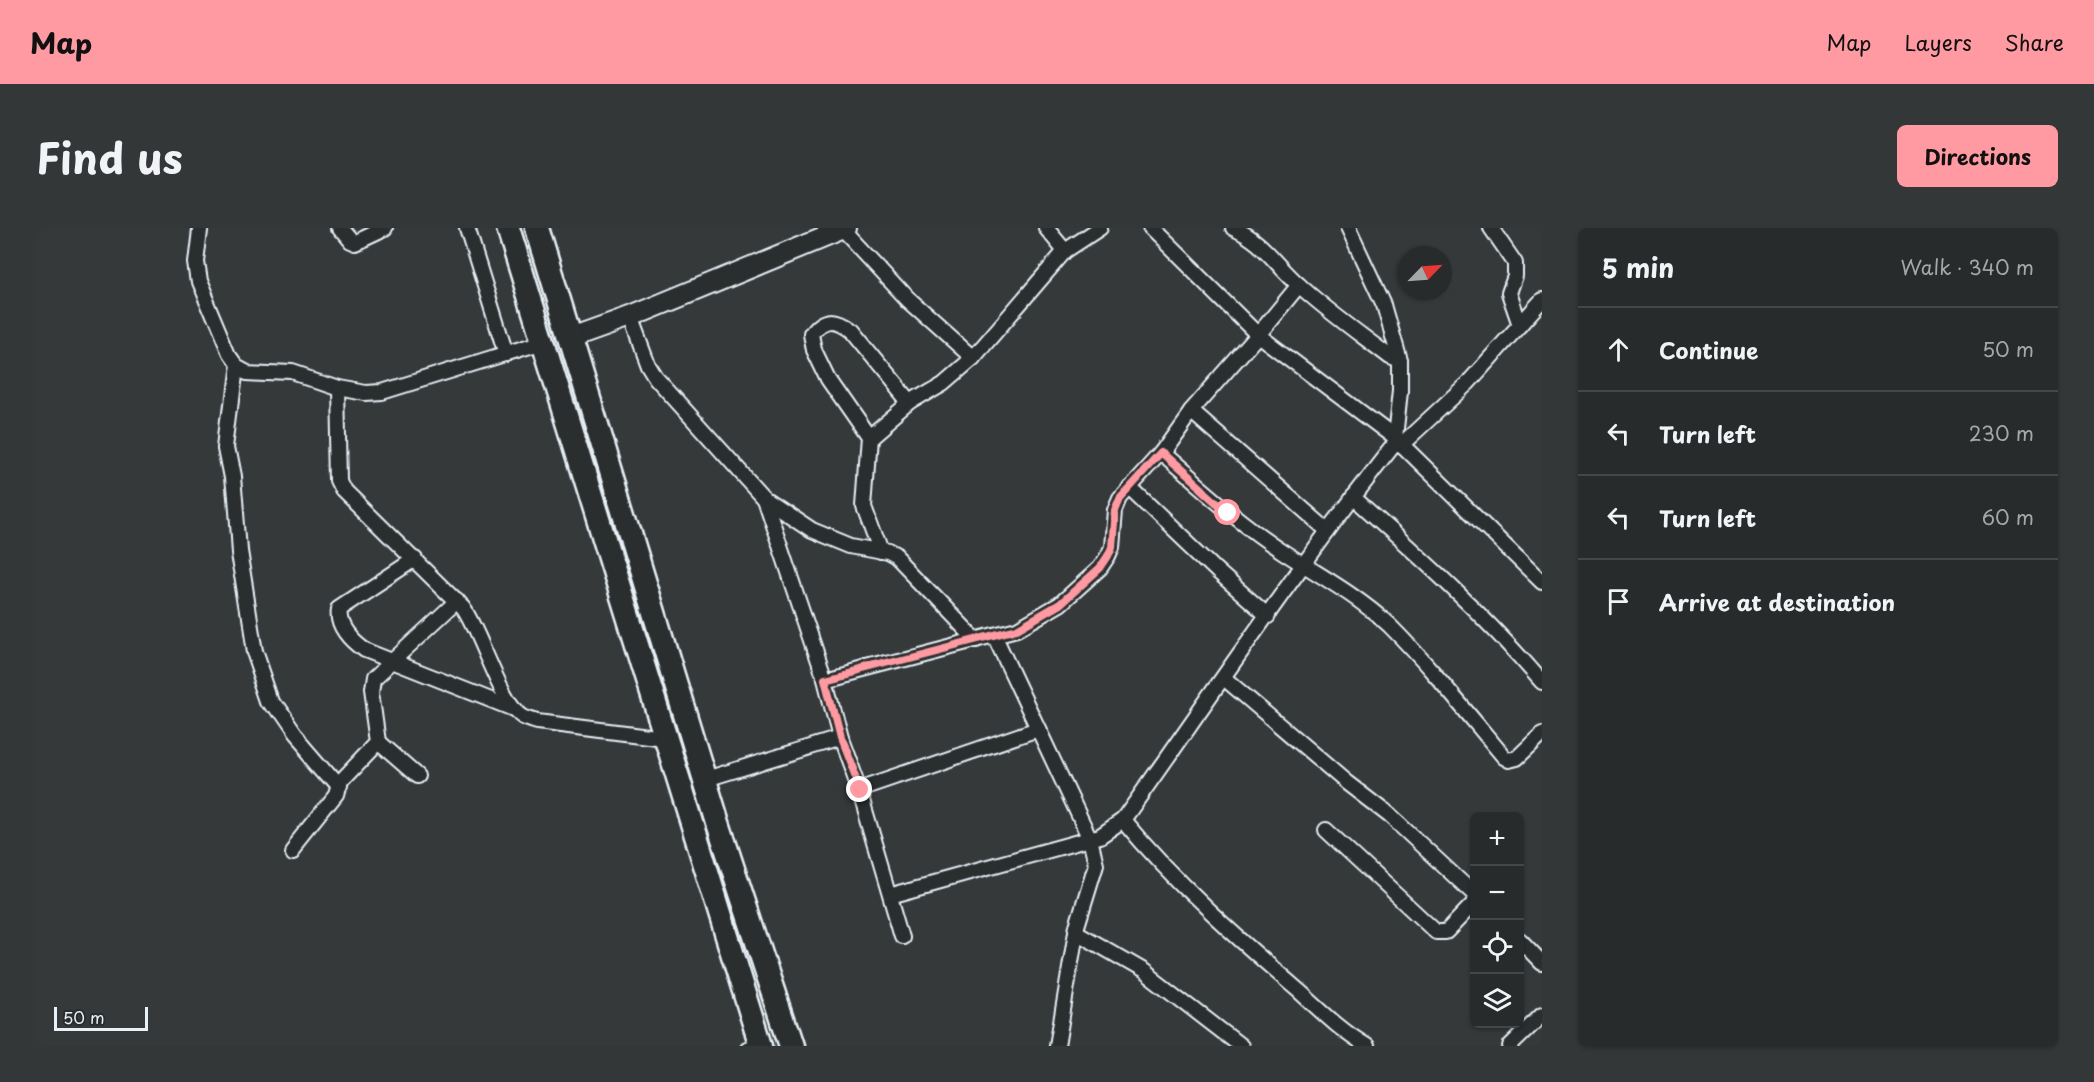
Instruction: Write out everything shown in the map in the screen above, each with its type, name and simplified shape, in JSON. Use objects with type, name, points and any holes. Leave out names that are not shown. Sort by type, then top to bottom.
[{"type":"main road","points":[[508,228],[755,1044]]},
{"type":"main road","points":[[537,228],[790,1046]]},
{"type":"street","points":[[199,228],[195,261],[198,281],[229,356],[236,365],[247,371],[293,373],[337,388],[366,393],[382,392],[543,342]]},
{"type":"street","points":[[340,228],[350,240],[355,242],[385,228]]},
{"type":"street","points":[[467,228],[506,354]]},
{"type":"street","points":[[1046,228],[1065,251]]},
{"type":"street","points":[[869,438],[910,403],[944,383],[973,358],[1065,251],[1100,228]]},
{"type":"street","points":[[1150,228],[1258,335],[1398,441],[1542,582]]},
{"type":"street","points":[[1233,228],[1258,242],[1299,285],[1390,357],[1400,361]]},
{"type":"street","points":[[1348,228],[1384,305],[1400,361],[1400,391],[1394,432],[1398,441]]},
{"type":"street","points":[[1491,228],[1515,263],[1515,276],[1509,293],[1520,325]]},
{"type":"street","points":[[571,338],[630,317],[844,229],[907,299],[973,358]]},
{"type":"street","points":[[825,679],[1017,629],[1060,604],[1100,568],[1112,547],[1115,510],[1120,498],[1161,453],[1191,411],[1299,285]]},
{"type":"street","points":[[890,894],[1100,836],[1123,820],[1304,564],[1398,441],[1468,383],[1542,300]]},
{"type":"street","points":[[630,317],[648,365],[656,378],[764,498],[812,530],[851,546],[897,558],[976,640]]},
{"type":"street","points":[[881,552],[864,506],[869,438],[828,379],[814,350],[811,334],[816,326],[828,321],[838,321],[850,330],[910,403]]},
{"type":"street","points":[[236,365],[226,446],[232,476],[238,550],[254,651],[271,701],[295,736],[339,787]]},
{"type":"street","points":[[337,388],[339,481],[344,491],[457,601],[471,619],[495,675],[516,710],[524,717],[537,722],[664,738]]},
{"type":"street","points":[[1191,411],[1328,531]]},
{"type":"street","points":[[1161,453],[1228,513],[1355,597],[1389,626],[1504,757],[1509,760],[1517,758],[1542,734]]},
{"type":"street","points":[[1129,487],[1268,616]]},
{"type":"street","points":[[1353,497],[1448,582],[1542,682]]},
{"type":"street","points":[[764,498],[825,679],[840,738],[860,790],[902,936]]},
{"type":"street","points":[[415,559],[339,609],[338,617],[354,643],[364,650],[393,662],[516,710]]},
{"type":"street","points":[[417,777],[378,742],[371,686],[373,679],[457,601]]},
{"type":"street","points":[[994,635],[1090,839],[1096,864],[1076,932],[1057,1046]]},
{"type":"street","points":[[1224,678],[1339,776],[1390,816],[1470,890]]},
{"type":"street","points":[[860,790],[1038,729]]},
{"type":"street","points":[[706,779],[840,738]]},
{"type":"street","points":[[293,850],[336,796],[340,782],[378,742]]},
{"type":"street","points":[[1123,820],[1145,847],[1224,925],[1334,1021],[1367,1046]]},
{"type":"street","points":[[1326,830],[1436,932],[1446,932],[1470,907]]},
{"type":"street","points":[[1076,932],[1144,971],[1241,1046]]},
{"type":"street","points":[[1524,944],[1542,963]]},
{"type":"street","points":[[1510,1046],[1542,1015]]},
{"type":"route","points":[[860,790],[840,738],[825,679],[1017,629],[1060,604],[1100,568],[1112,547],[1115,510],[1120,498],[1161,453],[1228,513]]}]
